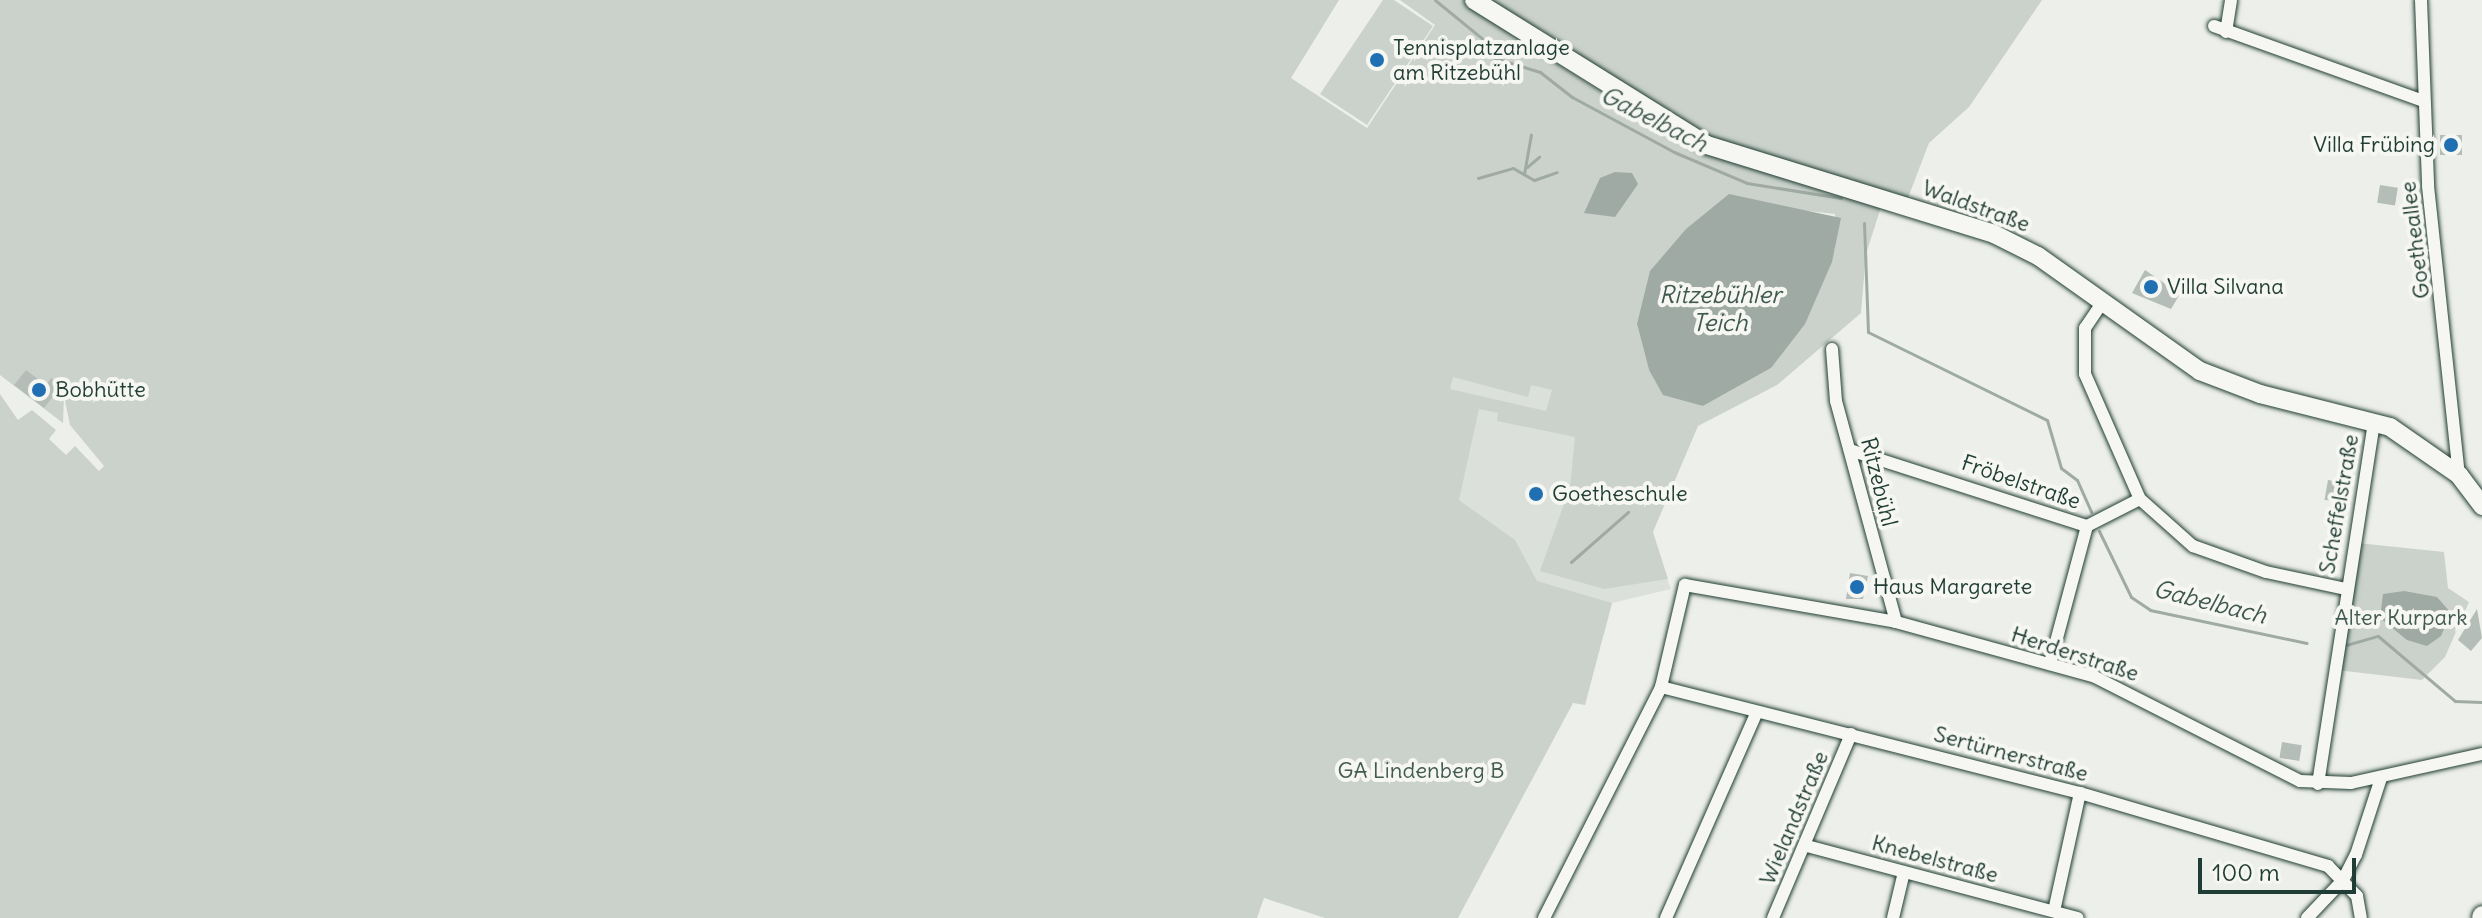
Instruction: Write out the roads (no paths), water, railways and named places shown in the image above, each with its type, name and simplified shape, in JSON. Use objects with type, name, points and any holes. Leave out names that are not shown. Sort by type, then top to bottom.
[{"type":"street","name":"Waldstraße","points":[[1474,0],[1685,135],[1994,234],[2102,303],[2177,358],[2224,382],[2374,421],[2413,440],[2459,475],[2482,506]]},
{"type":"street","points":[[2231,0],[2220,29],[2423,101]]},
{"type":"street","name":"Goetheallee","points":[[2421,0],[2423,101],[2459,475]]},
{"type":"street","points":[[2102,303],[2085,328],[2085,374],[2140,499],[2193,546],[2266,572],[2345,589]]},
{"type":"street","name":"Ritzebühl","points":[[1832,349],[1836,401],[1896,622]]},
{"type":"street","name":"Scheffelstraße","points":[[2318,784],[2345,589],[2374,421]]},
{"type":"street","name":"Fröbelstraße","points":[[1850,450],[2087,526],[2050,664]]},
{"type":"street","points":[[2087,526],[2140,499]]},
{"type":"street","name":"Herderstraße","points":[[1661,687],[1685,585],[1896,622],[2050,664],[2127,689],[2283,777],[2318,784],[2381,778],[2482,754]]},
{"type":"street","points":[[1544,918],[1661,687]]},
{"type":"street","name":"Sertürnerstraße","points":[[1661,687],[1756,714],[1851,734],[2080,793],[2328,866],[2343,880]]},
{"type":"street","points":[[1666,918],[1756,714]]},
{"type":"street","name":"Wielandstraße","points":[[1773,918],[1807,846],[1851,734]]},
{"type":"street","points":[[2307,918],[2343,880],[2367,831],[2381,778]]},
{"type":"street","points":[[2054,911],[2080,793]]},
{"type":"street","name":"Knebelstraße","points":[[1807,846],[2075,918]]},
{"type":"street","points":[[1893,918],[1904,872]]},
{"type":"street","points":[[2343,880],[2357,896],[2361,918]]},
{"type":"water","points":[[1615,172],[1632,173],[1638,184],[1615,217],[1584,213],[1600,178]]},
{"type":"water","name":"Ritzebühler Teich","points":[[1729,194],[1841,218],[1832,262],[1805,324],[1771,368],[1703,406],[1663,395],[1649,370],[1637,324],[1650,271],[1686,229]]},
{"type":"water","points":[[2404,591],[2437,597],[2451,613],[2441,636],[2427,646],[2407,640],[2380,618],[2383,594]]},
{"type":"waterway","name":"Gabelbach","points":[[1435,0],[1484,40],[1495,58],[1540,72],[1572,97],[1674,152],[1747,183],[1841,198]]},
{"type":"waterway","points":[[1524,174],[1531,135]]},
{"type":"waterway","points":[[1527,167],[1539,157]]},
{"type":"waterway","points":[[1478,178],[1513,168],[1534,180],[1557,172]]},
{"type":"waterway","name":"Gabelbach","points":[[1864,223],[1868,332],[2047,420],[2061,468],[2077,480],[2091,512]]},
{"type":"waterway","points":[[1571,562],[1628,512]]},
{"type":"waterway","name":"Gabelbach","points":[[2099,531],[2131,597],[2150,610],[2307,643]]},
{"type":"waterway","name":"Gabelbach","points":[[2346,645],[2378,636],[2455,701],[2482,702]]},
{"type":"place","name":"Tennisplatzanlage am Ritzebühl","points":[[1377,60]]},
{"type":"place","name":"Villa Frübing","points":[[2451,145]]},
{"type":"place","name":"Villa Silvana","points":[[2151,287]]},
{"type":"place","name":"Bobhütte","points":[[39,390]]},
{"type":"place","name":"Goetheschule","points":[[1536,494]]},
{"type":"place","name":"Haus Margarete","points":[[1857,587]]},
{"type":"park label","name":"Alter Kurpark","points":[[2401,618]]},
{"type":"park label","name":"GA Lindenberg B","points":[[1421,771]]}]
